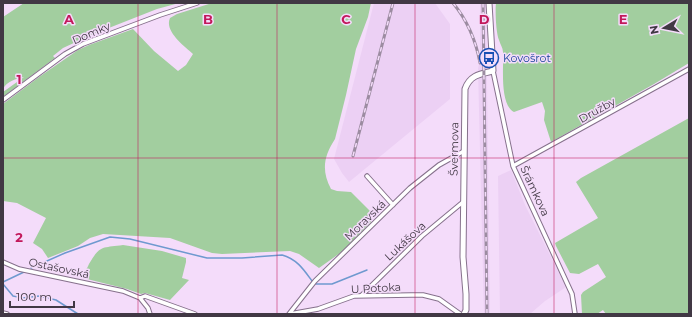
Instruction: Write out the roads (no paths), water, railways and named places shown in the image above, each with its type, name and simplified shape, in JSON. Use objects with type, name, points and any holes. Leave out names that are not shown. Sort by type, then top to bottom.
[{"type":"street","name":"Domky","points":[[3,100],[65,54],[83,44],[160,15],[197,3]]},
{"type":"street","points":[[489,3],[493,71]]},
{"type":"street","name":"Družby","points":[[513,166],[689,69]]},
{"type":"street","name":"Švermova","points":[[464,314],[466,310],[466,294],[463,257],[464,89],[468,81],[476,74],[493,71]]},
{"type":"street","name":"Šrámkova","points":[[493,71],[513,166],[572,294],[575,314]]},
{"type":"street","name":"Moravská","points":[[289,314],[315,281],[392,205],[439,164],[464,151]]},
{"type":"street","points":[[367,176],[392,205]]},
{"type":"street","name":"Lukášova","points":[[362,295],[422,236],[464,202]]},
{"type":"street","name":"Ostašovská","points":[[3,262],[19,269],[123,291],[140,298]]},
{"type":"street","name":"U Potoka","points":[[289,314],[318,308],[354,296],[362,295],[423,295],[439,299],[460,314]]},
{"type":"street","points":[[150,314],[148,308],[140,298],[145,296],[195,314]]},
{"type":"street","points":[[3,313],[7,314]]},
{"type":"waterway","points":[[31,268],[65,253],[110,237],[130,239],[207,258],[242,258],[282,255],[296,262],[312,281]]},
{"type":"waterway","points":[[316,284],[332,284],[367,270]]},
{"type":"waterway","points":[[3,282],[24,272]]},
{"type":"waterway","points":[[3,284],[13,296],[23,298],[39,296],[56,300],[78,314]]},
{"type":"railway","points":[[353,156],[393,3]]},
{"type":"railway","points":[[453,3],[463,16],[470,31],[480,63]]},
{"type":"railway","points":[[483,3],[487,314]]},
{"type":"place","name":"Kovošrot","points":[[489,58]]}]
